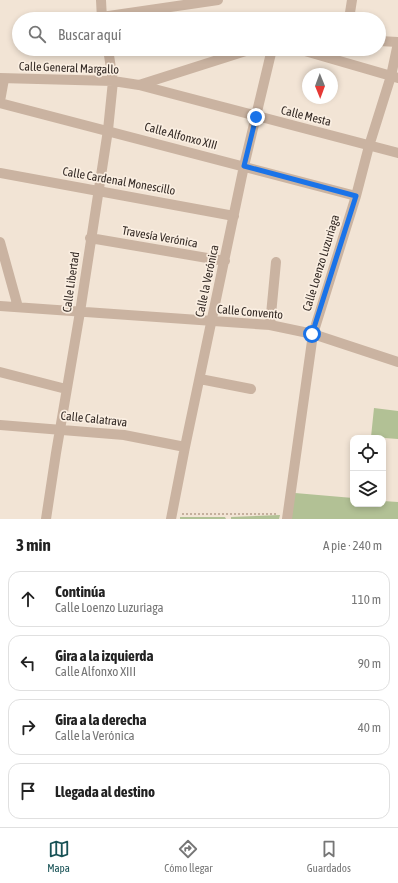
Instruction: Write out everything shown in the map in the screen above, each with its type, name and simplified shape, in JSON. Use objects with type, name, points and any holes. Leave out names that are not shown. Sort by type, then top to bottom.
[{"type":"street","points":[[101,0],[102,12]]},
{"type":"street","points":[[141,12],[218,0]]},
{"type":"street","points":[[350,12],[352,0]]},
{"type":"street","points":[[386,42],[398,43]]},
{"type":"street","name":"Calle Loenzo Luzuriaga","points":[[287,517],[312,334],[356,196],[369,146],[394,77],[398,43]]},
{"type":"street","name":"Calle Libertad","points":[[46,519],[108,130],[113,80],[109,56]]},
{"type":"street","name":"Calle General Margallo","points":[[2,79],[113,80],[139,85],[230,56]]},
{"type":"street","name":"Calle la Verónica","points":[[172,517],[185,447],[244,166],[270,56]]},
{"type":"street","points":[[322,56],[394,77]]},
{"type":"street","points":[[0,102],[2,79]]},
{"type":"street","name":"Calle Mesta","points":[[139,85],[256,117],[398,153]]},
{"type":"street","name":"Calle Alfonxo XIII","points":[[0,102],[356,196]]},
{"type":"street","name":"Calle Cardenal Monescillo","points":[[0,173],[234,216]]},
{"type":"street","name":"Travesía Verónica","points":[[90,238],[225,261]]},
{"type":"street","points":[[0,242],[18,307]]},
{"type":"street","points":[[270,325],[276,262]]},
{"type":"street","name":"Calle Convento","points":[[0,306],[270,325],[312,334],[398,362]]},
{"type":"street","points":[[0,372],[66,389]]},
{"type":"street","points":[[200,379],[251,389]]},
{"type":"street","name":"Calle Calatrava","points":[[0,425],[124,435],[185,447]]},
{"type":"path","points":[[172,517],[287,517]]},
{"type":"green space","points":[[374,408],[398,411],[398,439],[386,438],[386,435],[371,435]]},
{"type":"green space","points":[[295,493],[350,498],[350,507],[386,507],[386,501],[398,502],[398,519],[291,519]]},
{"type":"green space","points":[[280,515],[279,519],[231,519],[231,517]]},
{"type":"green space","points":[[180,517],[225,517],[226,519],[180,519]]},
{"type":"route","points":[[256,117],[244,166],[356,196],[312,334]]}]
